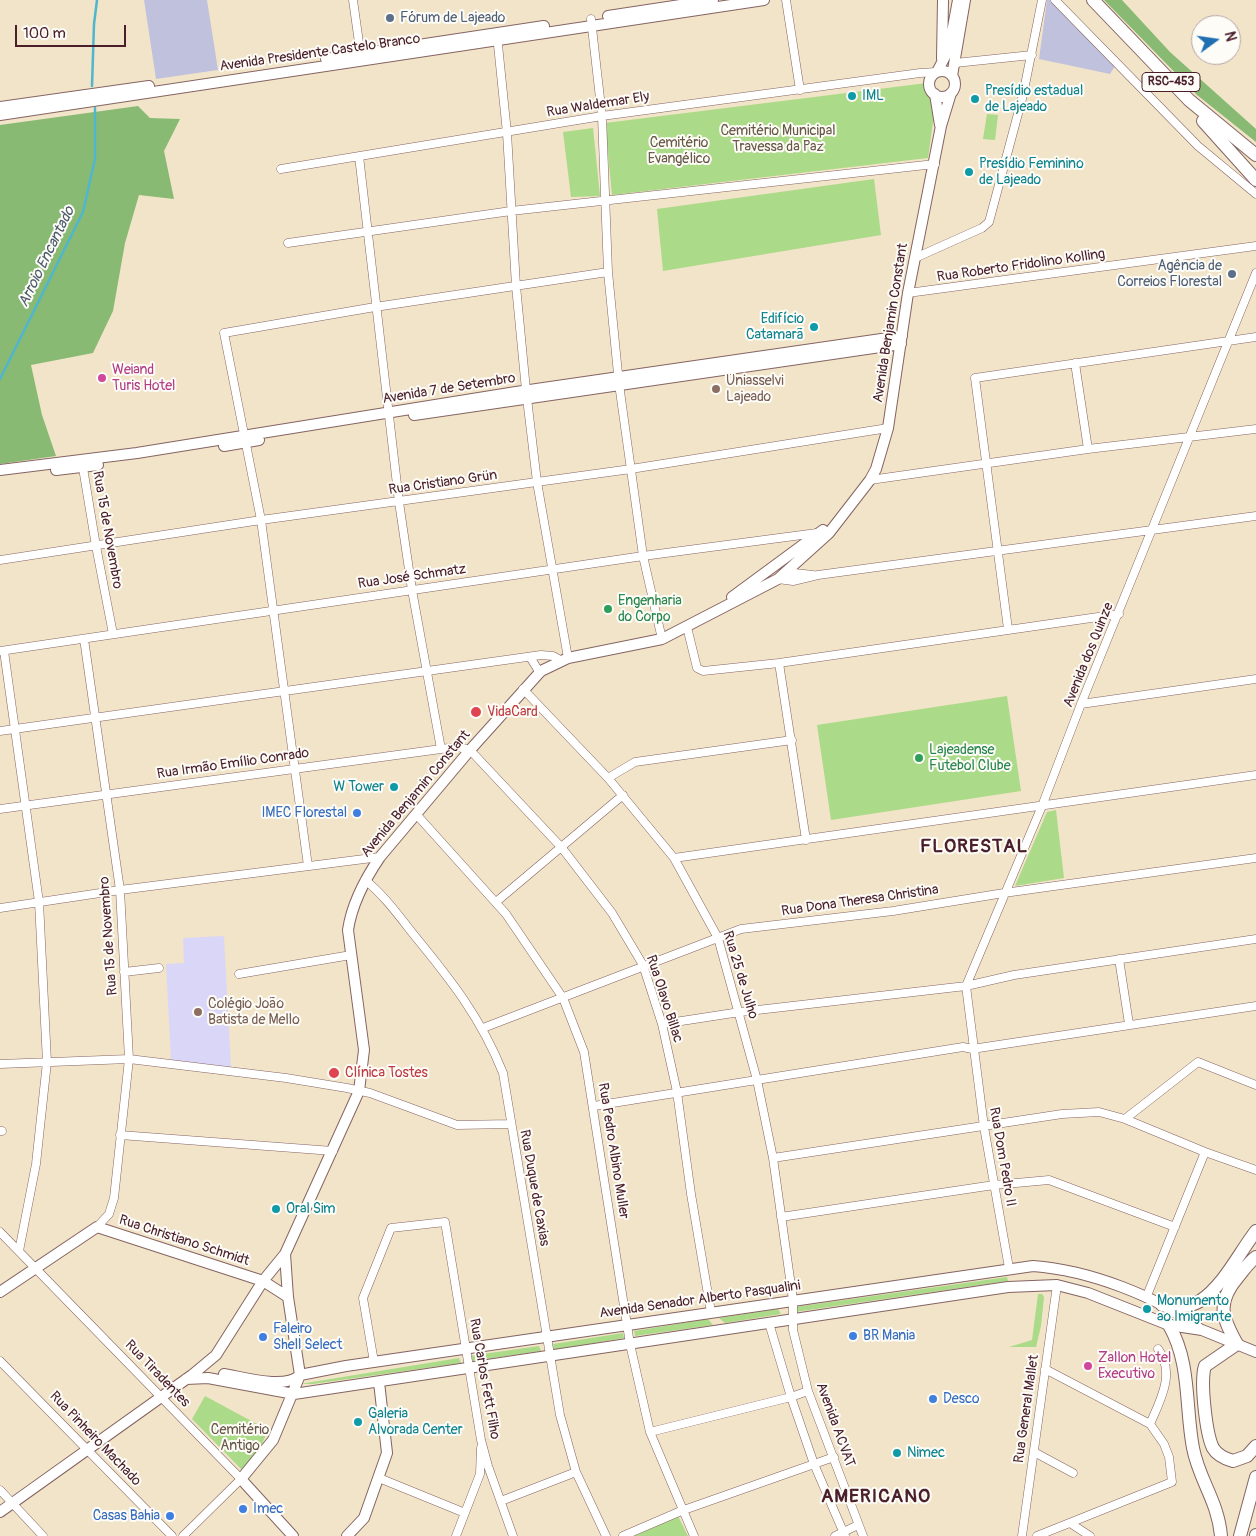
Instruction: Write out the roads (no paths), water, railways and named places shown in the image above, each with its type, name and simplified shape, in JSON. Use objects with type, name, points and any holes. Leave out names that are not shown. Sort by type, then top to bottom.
[{"type":"highway","name":"RSC-453","points":[[1092,0],[1189,100],[1256,156]]},
{"type":"highway","points":[[1189,100],[1202,120],[1256,180]]},
{"type":"highway","points":[[1162,1305],[1179,1307],[1200,1300],[1220,1281],[1256,1231]]},
{"type":"highway","points":[[1256,1257],[1228,1290],[1224,1299],[1223,1310],[1226,1325],[1237,1344],[1210,1361],[1205,1366],[1202,1375],[1210,1439],[1217,1453],[1233,1461],[1247,1456],[1256,1446]]},
{"type":"highway","points":[[1169,1325],[1181,1350],[1193,1449],[1213,1498],[1221,1536]]},
{"type":"highway","points":[[1240,1536],[1256,1477]]},
{"type":"main road","name":"Avenida Presidente Castelo Branco","points":[[700,6],[713,0]]},
{"type":"main road","name":"Avenida Presidente Castelo Branco","points":[[0,115],[208,80],[591,22],[700,6],[764,0]]},
{"type":"main road","points":[[942,60],[943,0]]},
{"type":"main road","points":[[958,0],[952,38],[937,72],[930,80],[931,90],[935,94],[944,96],[951,93],[955,85],[952,76],[965,0]]},
{"type":"main road","points":[[937,72],[947,72],[952,76]]},
{"type":"main road","name":"Avenida Presidente Castelo Branco","points":[[0,107],[208,80]]},
{"type":"main road","name":"Avenida Benjamin Constant","points":[[0,1512],[189,1377],[214,1357],[263,1281],[285,1254],[333,1152],[359,1091],[364,1050],[348,930],[350,920],[365,880],[380,857],[416,814],[470,750],[540,673],[565,660],[662,639],[782,576],[825,533],[870,480],[879,462],[888,428],[908,294],[941,126],[951,93]]},
{"type":"main road","name":"Avenida Benjamin Constant","points":[[935,94],[941,126]]},
{"type":"main road","name":"Avenida 7 de Setembro","points":[[0,477],[527,394],[902,340]]},
{"type":"main road","name":"Avenida 7 de Setembro","points":[[0,470],[83,463]]},
{"type":"main road","name":"Avenida Benjamin Constant","points":[[705,617],[825,533]]},
{"type":"main road","points":[[774,567],[772,575],[782,576]]},
{"type":"main road","points":[[0,1292],[97,1228]]},
{"type":"main road","name":"Rua Christiano Schmidt","points":[[97,1228],[263,1281],[288,1297]]},
{"type":"main road","points":[[241,1479],[273,1440],[294,1394],[300,1375],[288,1297],[285,1254]]},
{"type":"main road","name":"Avenida Senador Alberto Pasqualini","points":[[189,1377],[213,1377],[282,1383],[295,1380],[300,1375],[374,1362],[1033,1266],[1062,1268],[1097,1279],[1180,1313],[1202,1330]]},
{"type":"main road","points":[[1009,1268],[1018,1280],[1033,1286]]},
{"type":"main road","points":[[1057,1284],[1061,1277],[1065,1276],[1097,1279]]},
{"type":"main road","name":"Avenida Senador Alberto Pasqualini","points":[[213,1377],[294,1394],[1008,1287],[1057,1284],[1088,1293],[1169,1325],[1202,1330],[1256,1352]]},
{"type":"main road","points":[[1120,1305],[1140,1305],[1146,1298]]},
{"type":"main road","points":[[711,1312],[721,1326],[731,1328]]},
{"type":"main road","points":[[213,1377],[214,1357]]},
{"type":"main road","points":[[347,1536],[364,1518],[387,1453],[379,1382]]},
{"type":"main road","name":"Rua Tiradentes","points":[[241,1479],[294,1536]]},
{"type":"street","points":[[353,0],[361,57]]},
{"type":"street","points":[[786,0],[800,90]]},
{"type":"street","points":[[915,258],[982,228],[989,222],[1032,55],[1042,0]]},
{"type":"street","points":[[1055,0],[1198,146],[1256,194]]},
{"type":"street","points":[[591,22],[602,116],[608,272],[619,381],[643,556],[662,639]]},
{"type":"street","points":[[0,731],[428,673],[530,657],[553,656],[565,660],[537,482],[527,394],[516,286],[507,133],[498,36]]},
{"type":"street","points":[[955,63],[1032,55]]},
{"type":"street","name":"Rua Waldemar Ely","points":[[280,169],[602,116],[920,72],[937,72]]},
{"type":"street","points":[[359,156],[366,230],[399,502],[412,590],[441,749]]},
{"type":"street","points":[[288,243],[366,230],[511,211],[935,164]]},
{"type":"street","name":"Rua Roberto Fridolino Kolling","points":[[908,294],[1256,246]]},
{"type":"street","points":[[308,866],[261,520],[224,333],[375,307],[608,272]]},
{"type":"street","name":"Avenida dos Quinze","points":[[972,1049],[966,986],[1042,806],[1081,704],[1153,531],[1256,273]]},
{"type":"street","points":[[1008,629],[974,378],[1229,339],[1256,337]]},
{"type":"street","points":[[1076,363],[1088,449]]},
{"type":"street","name":"Rua Cristiano Grün","points":[[0,560],[261,520],[631,469],[888,428]]},
{"type":"street","points":[[870,480],[1088,449],[1256,429]]},
{"type":"street","name":"Rua 15 de Novembro","points":[[83,463],[96,546],[113,634]]},
{"type":"street","points":[[782,576],[793,581],[818,575],[1256,516]]},
{"type":"street","name":"Rua José Schmatz","points":[[2,651],[643,556],[825,533]]},
{"type":"street","points":[[687,627],[700,670],[779,663],[1119,614]]},
{"type":"street","name":"Rua 15 de Novembro","points":[[84,638],[97,717],[120,890],[129,1059],[114,1198],[109,1214],[97,1228]]},
{"type":"street","points":[[2,651],[16,729],[39,902],[47,1062],[36,1164],[19,1251]]},
{"type":"street","points":[[530,657],[540,673]]},
{"type":"street","points":[[779,663],[806,840]]},
{"type":"street","points":[[1081,704],[1256,679]]},
{"type":"street","name":"Rua 25 de Julho","points":[[524,689],[608,778],[674,858],[718,938],[740,1012],[757,1080],[773,1158],[793,1300]]},
{"type":"street","points":[[608,778],[635,762],[792,740]]},
{"type":"street","name":"Rua Irmão Emílio Conrado","points":[[0,809],[441,749],[458,747],[470,750]]},
{"type":"street","name":"Rua Olavo Billac","points":[[470,750],[562,848],[612,914],[643,965],[662,1024],[677,1092],[691,1194],[711,1312]]},
{"type":"street","points":[[674,858],[1256,775]]},
{"type":"street","points":[[496,902],[623,795]]},
{"type":"street","name":"Rua Pedro Albino Muller","points":[[416,814],[496,902],[562,998],[584,1052],[630,1344],[650,1432],[681,1511],[694,1536]]},
{"type":"street","points":[[0,908],[120,890],[380,857]]},
{"type":"street","name":"Rua Dona Theresa Christina","points":[[483,1028],[643,965],[741,930],[892,912],[1004,893],[1256,858]]},
{"type":"street","name":"Rua Duque de Caxias","points":[[365,880],[399,916],[470,1006],[490,1041],[502,1073],[560,1415],[576,1472],[606,1536]]},
{"type":"street","points":[[662,1024],[740,1012],[966,986],[1014,975],[1256,939]]},
{"type":"street","points":[[239,974],[352,956]]},
{"type":"street","points":[[1119,959],[1129,1024]]},
{"type":"street","points":[[124,972],[159,968]]},
{"type":"street","points":[[594,1106],[963,1047],[972,1049],[1256,1006]]},
{"type":"street","name":"Rua Dom Pedro II","points":[[972,1049],[1009,1268]]},
{"type":"street","points":[[0,1064],[129,1059],[286,1078],[359,1091],[457,1125],[510,1124]]},
{"type":"street","points":[[1126,1119],[1198,1062],[1256,1085]]},
{"type":"street","points":[[773,1158],[1062,1114],[1099,1112],[1126,1119],[1205,1152],[1256,1170]]},
{"type":"street","points":[[120,1135],[333,1152]]},
{"type":"street","points":[[1146,1298],[1205,1152]]},
{"type":"street","points":[[781,1218],[994,1185],[1049,1180],[1176,1227]]},
{"type":"street","name":"Rua Carlos Fett Filho","points":[[374,1362],[363,1298],[391,1228],[445,1222],[482,1440],[484,1473],[456,1536]]},
{"type":"street","name":"Rua Tiradentes","points":[[0,1232],[241,1479]]},
{"type":"street","name":"Rua General Mallet","points":[[1022,1536],[1057,1284]]},
{"type":"street","name":"Avenida ACVAT","points":[[793,1300],[793,1319],[808,1391],[863,1536]]},
{"type":"street","points":[[769,1323],[791,1397],[814,1464],[844,1534]]},
{"type":"street","points":[[1150,1424],[1167,1377],[1166,1366],[1158,1350]]},
{"type":"street","name":"Rua Pinheiro Machado","points":[[0,1361],[89,1449],[172,1536]]},
{"type":"street","points":[[1037,1536],[1172,1482],[1169,1457],[1164,1444],[1150,1424],[1045,1369]]},
{"type":"street","points":[[650,1432],[791,1397],[808,1391]]},
{"type":"street","points":[[1034,1452],[1073,1473]]},
{"type":"street","points":[[623,1536],[681,1511],[834,1457]]},
{"type":"street","points":[[501,1501],[576,1472]]},
{"type":"street","points":[[484,1473],[496,1489],[513,1536]]},
{"type":"street","points":[[379,1478],[466,1513]]},
{"type":"street","points":[[183,1536],[241,1479]]},
{"type":"street","points":[[0,1490],[44,1536]]},
{"type":"street","points":[[1070,1523],[1090,1536]]},
{"type":"street","points":[[835,1536],[844,1534],[858,1524]]},
{"type":"waterway","name":"Arroio Encantado","points":[[92,86],[94,24],[97,0]]},
{"type":"waterway","name":"Arroio Encantado","points":[[0,379],[83,212],[95,159],[95,108]]},
{"type":"place","name":"Fórum de Lajeado","points":[[390,18]]},
{"type":"place","name":"IML","points":[[852,96]]},
{"type":"place","name":"Presídio estadual de Lajeado","points":[[975,99]]},
{"type":"place","name":"Presídio Feminino de Lajeado","points":[[969,172]]},
{"type":"place","name":"Agência de Correios Florestal","points":[[1232,274]]},
{"type":"place","name":"Edifício Catamarã","points":[[814,327]]},
{"type":"place","name":"Weiand Turis Hotel","points":[[102,378]]},
{"type":"place","name":"Uniasselvi Lajeado","points":[[716,389]]},
{"type":"place","name":"Engenharia do Corpo","points":[[608,609]]},
{"type":"place","name":"VidaCard","points":[[476,712]]},
{"type":"place","name":"Lajeadense Futebol Clube","points":[[919,758]]},
{"type":"place","name":"W Tower","points":[[394,787]]},
{"type":"place","name":"IMEC Florestal","points":[[357,813]]},
{"type":"place","name":"Colégio João Batista de Mello","points":[[198,1012]]},
{"type":"place","name":"Clínica Tostes","points":[[334,1073]]},
{"type":"place","name":"Oral Sim","points":[[276,1209]]},
{"type":"place","name":"Monumento ao Imigrante","points":[[1147,1309]]},
{"type":"place","name":"BR Mania","points":[[853,1336]]},
{"type":"place","name":"Faleiro Shell Select","points":[[263,1337]]},
{"type":"place","name":"Zallon Hotel Executivo","points":[[1088,1366]]},
{"type":"place","name":"Desco","points":[[933,1399]]},
{"type":"place","name":"Galeria Alvorada Center","points":[[358,1422]]},
{"type":"place","name":"Nimec","points":[[897,1453]]},
{"type":"place","name":"Imec","points":[[243,1509]]},
{"type":"place","name":"Casas Bahia","points":[[170,1516]]},
{"type":"district","name":"FLORESTAL","points":[[974,847]]},
{"type":"district","name":"AMERICANO","points":[[876,1497]]},
{"type":"park label","name":"Cemitério Municipal Travessa da Paz","points":[[778,140]]},
{"type":"park label","name":"Cemitério Evangélico","points":[[679,152]]},
{"type":"park label","name":"Cemitério Antigo","points":[[240,1438]]}]
